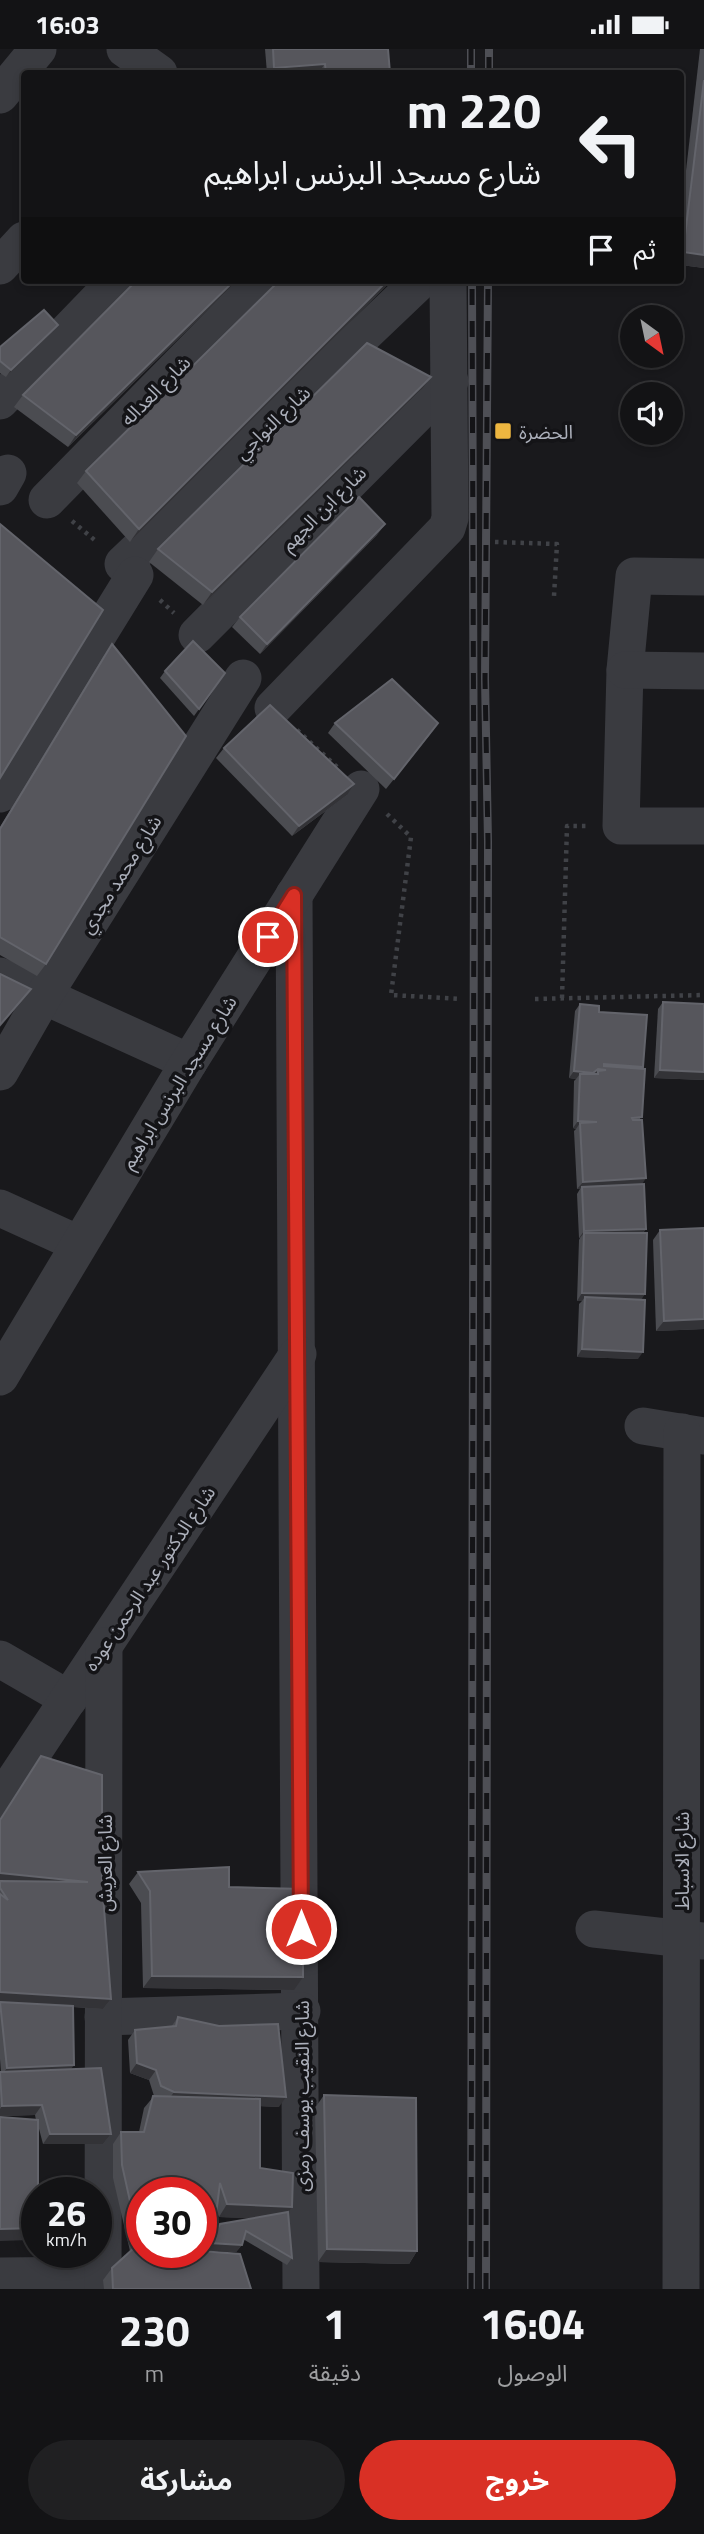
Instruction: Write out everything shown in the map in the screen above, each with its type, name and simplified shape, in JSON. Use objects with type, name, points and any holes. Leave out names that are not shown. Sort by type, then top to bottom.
[{"type":"street","points":[[0,95],[38,49]]},
{"type":"street","points":[[125,49],[155,70]]},
{"type":"street","points":[[0,266],[21,243]]},
{"type":"street","points":[[0,401],[113,284]]},
{"type":"street","name":"شارع العداله","points":[[47,500],[259,284]]},
{"type":"street","name":"شارع النواجي","points":[[0,794],[129,570],[417,284]]},
{"type":"street","points":[[273,708],[447,528],[450,518],[448,284]]},
{"type":"street","name":"شارع ابن الجهم","points":[[197,635],[450,381]]},
{"type":"street","points":[[704,577],[634,576],[625,670],[621,826],[704,827]]},
{"type":"street","points":[[625,670],[704,671]]},
{"type":"street","name":"شارع محمد مجدي","points":[[0,1072],[43,997],[243,678]]},
{"type":"street","name":"شارع مسجد البرنس ابراهيم","points":[[0,1377],[189,1062],[361,789]]},
{"type":"street","name":"شارع النقيب يوسف رمزى","points":[[294,895],[302,2289]]},
{"type":"street","points":[[0,976],[189,1062]]},
{"type":"street","points":[[0,1207],[79,1244]]},
{"type":"street","name":"شارع الدكتور عبد الرحمن عوده","points":[[0,1803],[298,1355]]},
{"type":"street","points":[[643,1426],[693,1434]]},
{"type":"street","name":"شارع الاسباط","points":[[681,2289],[692,1940],[693,1434]]},
{"type":"street","name":"شارع العريش","points":[[103,2282],[104,1646]]},
{"type":"street","points":[[0,1659],[69,1699]]},
{"type":"street","points":[[594,1929],[692,1940]]},
{"type":"street","points":[[103,2017],[302,2011]]},
{"type":"street","points":[[0,2276],[103,2282]]},
{"type":"path","points":[[495,542],[557,544],[554,596]]},
{"type":"path","points":[[562,998],[567,826],[621,826]]},
{"type":"path","points":[[411,837],[391,995],[461,999]]},
{"type":"path","points":[[535,999],[704,995]]},
{"type":"building","points":[[273,49],[388,49],[390,70],[326,70],[325,64],[274,68]]},
{"type":"building","points":[[704,80],[704,255],[684,252]]},
{"type":"building","points":[[133,284],[231,284],[76,435],[23,395]]},
{"type":"building","points":[[276,284],[384,284],[139,529],[86,471]]},
{"type":"building","points":[[44,310],[58,325],[11,370],[0,361],[0,347]]},
{"type":"building","points":[[367,343],[431,377],[212,592],[158,549]]},
{"type":"building","points":[[359,497],[385,524],[267,644],[240,617]]},
{"type":"building","points":[[0,524],[103,610],[0,778]]},
{"type":"building","points":[[193,641],[225,673],[199,709],[165,671]]},
{"type":"building","points":[[112,644],[186,736],[46,964],[0,937],[0,829]]},
{"type":"building","points":[[392,679],[438,723],[394,779],[335,723]]},
{"type":"building","points":[[270,705],[354,784],[299,826],[224,748]]},
{"type":"building","points":[[0,974],[31,989],[0,1025]]},
{"type":"building","points":[[663,1002],[704,1004],[704,1072],[660,1070]]},
{"type":"building","points":[[580,1004],[599,1006],[599,1012],[647,1015],[643,1067],[604,1064],[645,1069],[642,1117],[632,1118],[642,1120],[646,1178],[583,1182],[580,1123],[597,1122],[578,1121],[580,1074],[598,1074],[598,1071],[606,1070],[598,1069],[593,1073],[574,1071]]},
{"type":"building","points":[[644,1184],[646,1229],[584,1231],[582,1187]]},
{"type":"building","points":[[704,1228],[704,1319],[664,1321],[660,1230]]},
{"type":"building","points":[[584,1233],[647,1233],[645,1294],[582,1293]]},
{"type":"building","points":[[585,1297],[645,1300],[643,1352],[582,1349]]},
{"type":"building","points":[[41,1756],[102,1775],[102,1882],[111,1999],[0,1992],[0,1894],[8,1900],[0,1888],[0,1881],[88,1882],[0,1873],[0,1820]]},
{"type":"building","points":[[229,1867],[229,1887],[302,1889],[297,1936],[303,1944],[303,1977],[152,1976],[150,1891],[138,1872]]},
{"type":"building","points":[[0,2002],[73,2006],[74,2065],[7,2068]]},
{"type":"building","points":[[178,2017],[219,2026],[278,2024],[286,2097],[174,2092],[161,2086],[156,2070],[137,2063],[135,2030],[176,2026]]},
{"type":"building","points":[[101,2068],[111,2134],[50,2134],[42,2105],[2,2106],[0,2072]]},
{"type":"building","points":[[324,2095],[416,2098],[417,2251],[327,2249]]},
{"type":"building","points":[[153,2096],[260,2099],[260,2168],[293,2173],[292,2207],[227,2204],[220,2183],[217,2207],[217,2177],[126,2177],[126,2183],[122,2165],[121,2132],[144,2132]]},
{"type":"building","points":[[0,2117],[38,2120],[38,2177],[21,2177],[21,2228],[0,2229]]},
{"type":"building","points":[[288,2212],[292,2258],[246,2231],[242,2245],[217,2243],[220,2224]]},
{"type":"building","points":[[217,2252],[240,2254],[251,2289],[113,2289],[112,2268],[126,2255],[126,2268],[217,2268]]},
{"type":"railway","points":[[471,49],[471,70]]},
{"type":"railway","points":[[489,49],[489,70]]},
{"type":"railway","points":[[471,2289],[474,839],[472,284]]},
{"type":"railway","points":[[486,2289],[488,841],[485,679],[488,284]]},
{"type":"place","name":"الحضرة","points":[[503,431]]},
{"type":"route","points":[[268,937],[294,895],[301,1929]]}]
